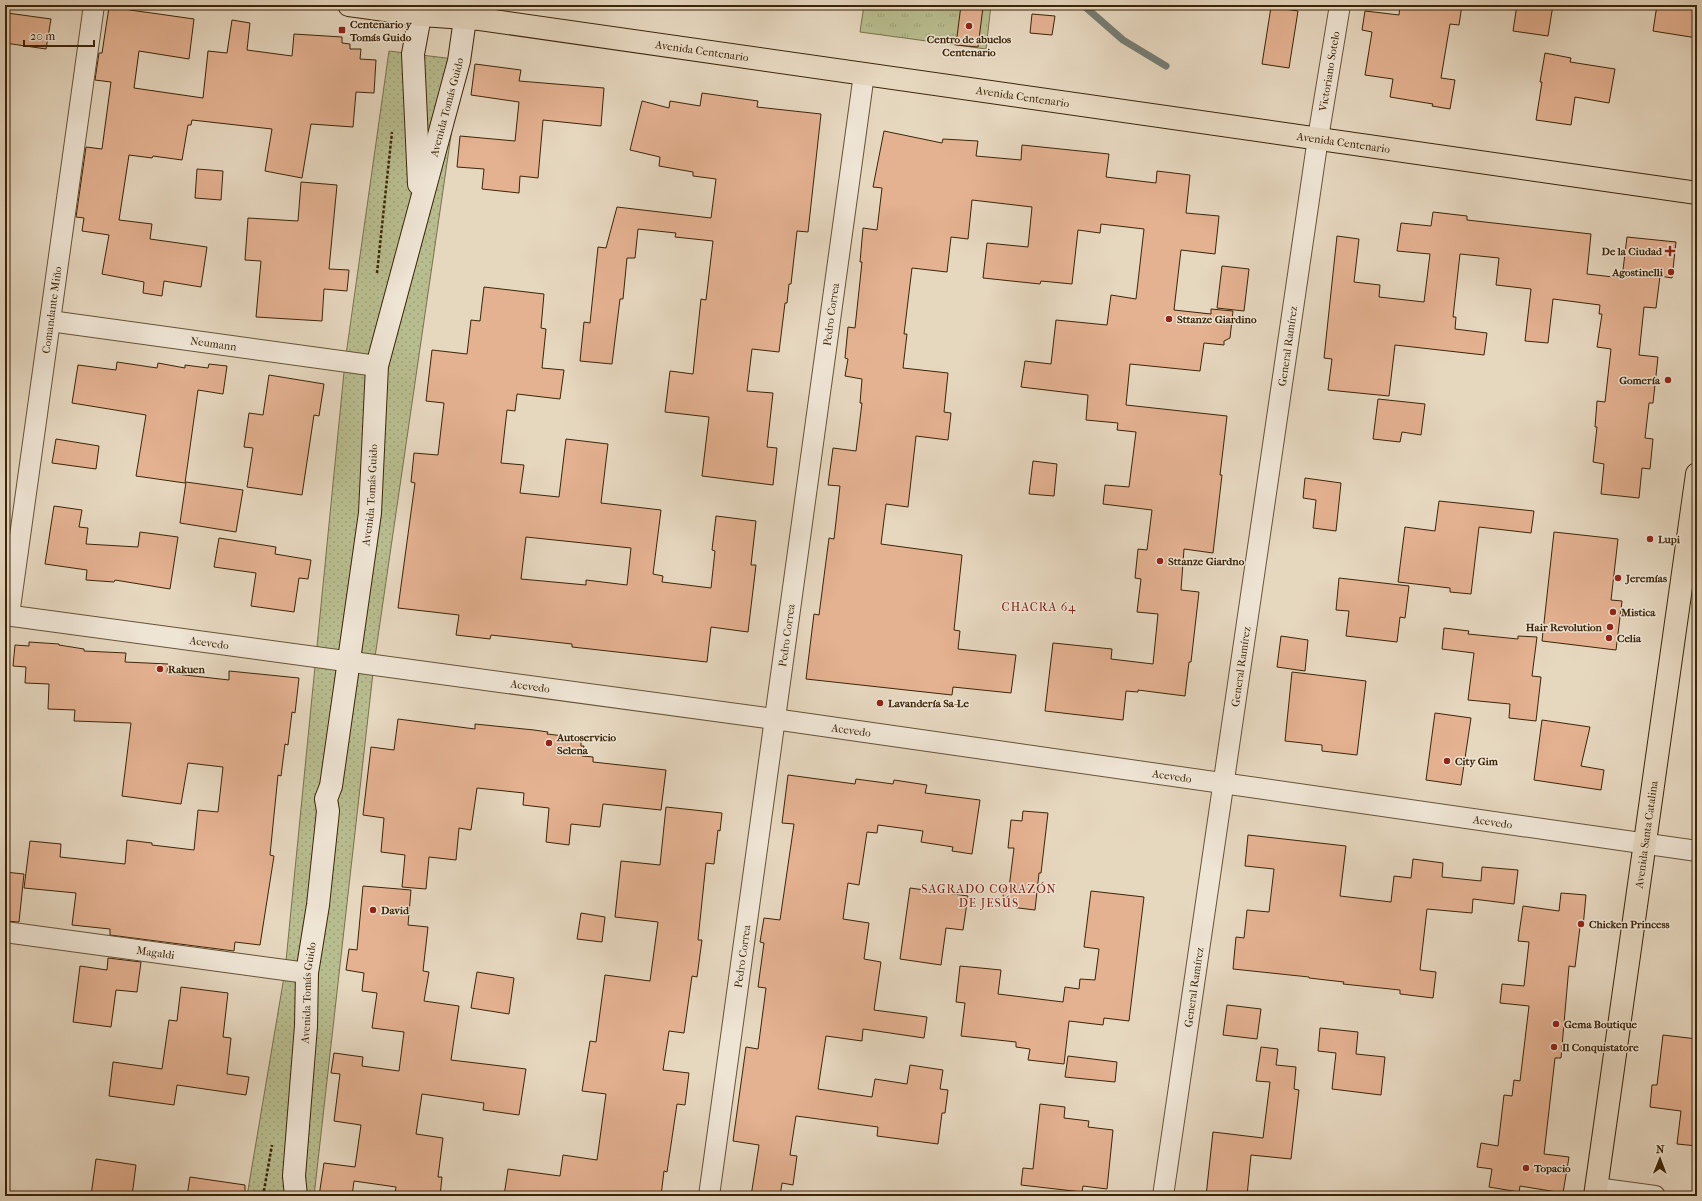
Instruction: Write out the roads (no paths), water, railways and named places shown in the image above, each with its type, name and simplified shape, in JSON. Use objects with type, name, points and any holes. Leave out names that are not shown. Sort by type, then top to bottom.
[{"type":"main road","name":"Avenida Centenario","points":[[349,5],[421,10],[466,11],[864,74],[1697,193]]},
{"type":"main road","name":"Avenida Tomás Guido","points":[[420,207],[413,54],[421,10]]},
{"type":"main road","name":"Avenida Tomás Guido","points":[[284,1196],[295,1186],[306,1026],[307,973],[318,905],[328,811],[326,799],[331,786],[370,513],[377,366],[458,61],[466,11]]},
{"type":"main road","name":"Avenida Santa Catalina","points":[[1596,1192],[1697,474]]},
{"type":"street","name":"Comandante Miño","points":[[7,615],[94,5]]},
{"type":"street","name":"Victoriano Sotelo","points":[[1318,138],[1340,5]]},
{"type":"street","name":"Pedro Correa","points":[[708,1196],[864,74]]},
{"type":"street","name":"General Ramírez","points":[[1163,1196],[1318,138]]},
{"type":"street","name":"Neumann","points":[[50,321],[377,366]]},
{"type":"street","name":"Acevedo","points":[[7,615],[774,720],[1697,850]]},
{"type":"street","name":"Magaldi","points":[[5,932],[307,973]]},
{"type":"street","points":[[1596,1192],[1655,1196]]},
{"type":"waterway","points":[[1083,5],[1123,40],[1166,66]]},
{"type":"place","name":"Centro de abuelos Centenario","points":[[969,26]]},
{"type":"place","name":"Centenario y Tomás Guido","points":[[342,30]]},
{"type":"place","name":"De la Ciudad","points":[[1670,251]]},
{"type":"place","name":"Agostinelli","points":[[1671,272]]},
{"type":"place","name":"Sttanze Giardino","points":[[1169,319]]},
{"type":"place","name":"Gomería","points":[[1668,380]]},
{"type":"place","name":"Lupi","points":[[1650,539]]},
{"type":"place","name":"Sttanze Giardno","points":[[1160,561]]},
{"type":"place","name":"Jeremías","points":[[1618,578]]},
{"type":"place","name":"Mistica","points":[[1613,612]]},
{"type":"place","name":"Hair Revolution","points":[[1610,627]]},
{"type":"place","name":"Celia","points":[[1609,638]]},
{"type":"place","name":"Rakuen","points":[[160,669]]},
{"type":"place","name":"Lavandería Sa-Le","points":[[880,703]]},
{"type":"place","name":"Autoservicio Selena","points":[[549,743]]},
{"type":"place","name":"City Gim","points":[[1447,761]]},
{"type":"place","name":"David","points":[[373,910]]},
{"type":"place","name":"Chicken Princess","points":[[1581,924]]},
{"type":"place","name":"Gema Boutique","points":[[1556,1024]]},
{"type":"place","name":"Il Conquistatore","points":[[1554,1047]]},
{"type":"place","name":"Topacio","points":[[1526,1168]]},
{"type":"district","name":"CHACRA 64","points":[[1039,607]]},
{"type":"district","name":"SAGRADO CORAZÓN DE JESÚS","points":[[989,896]]}]
